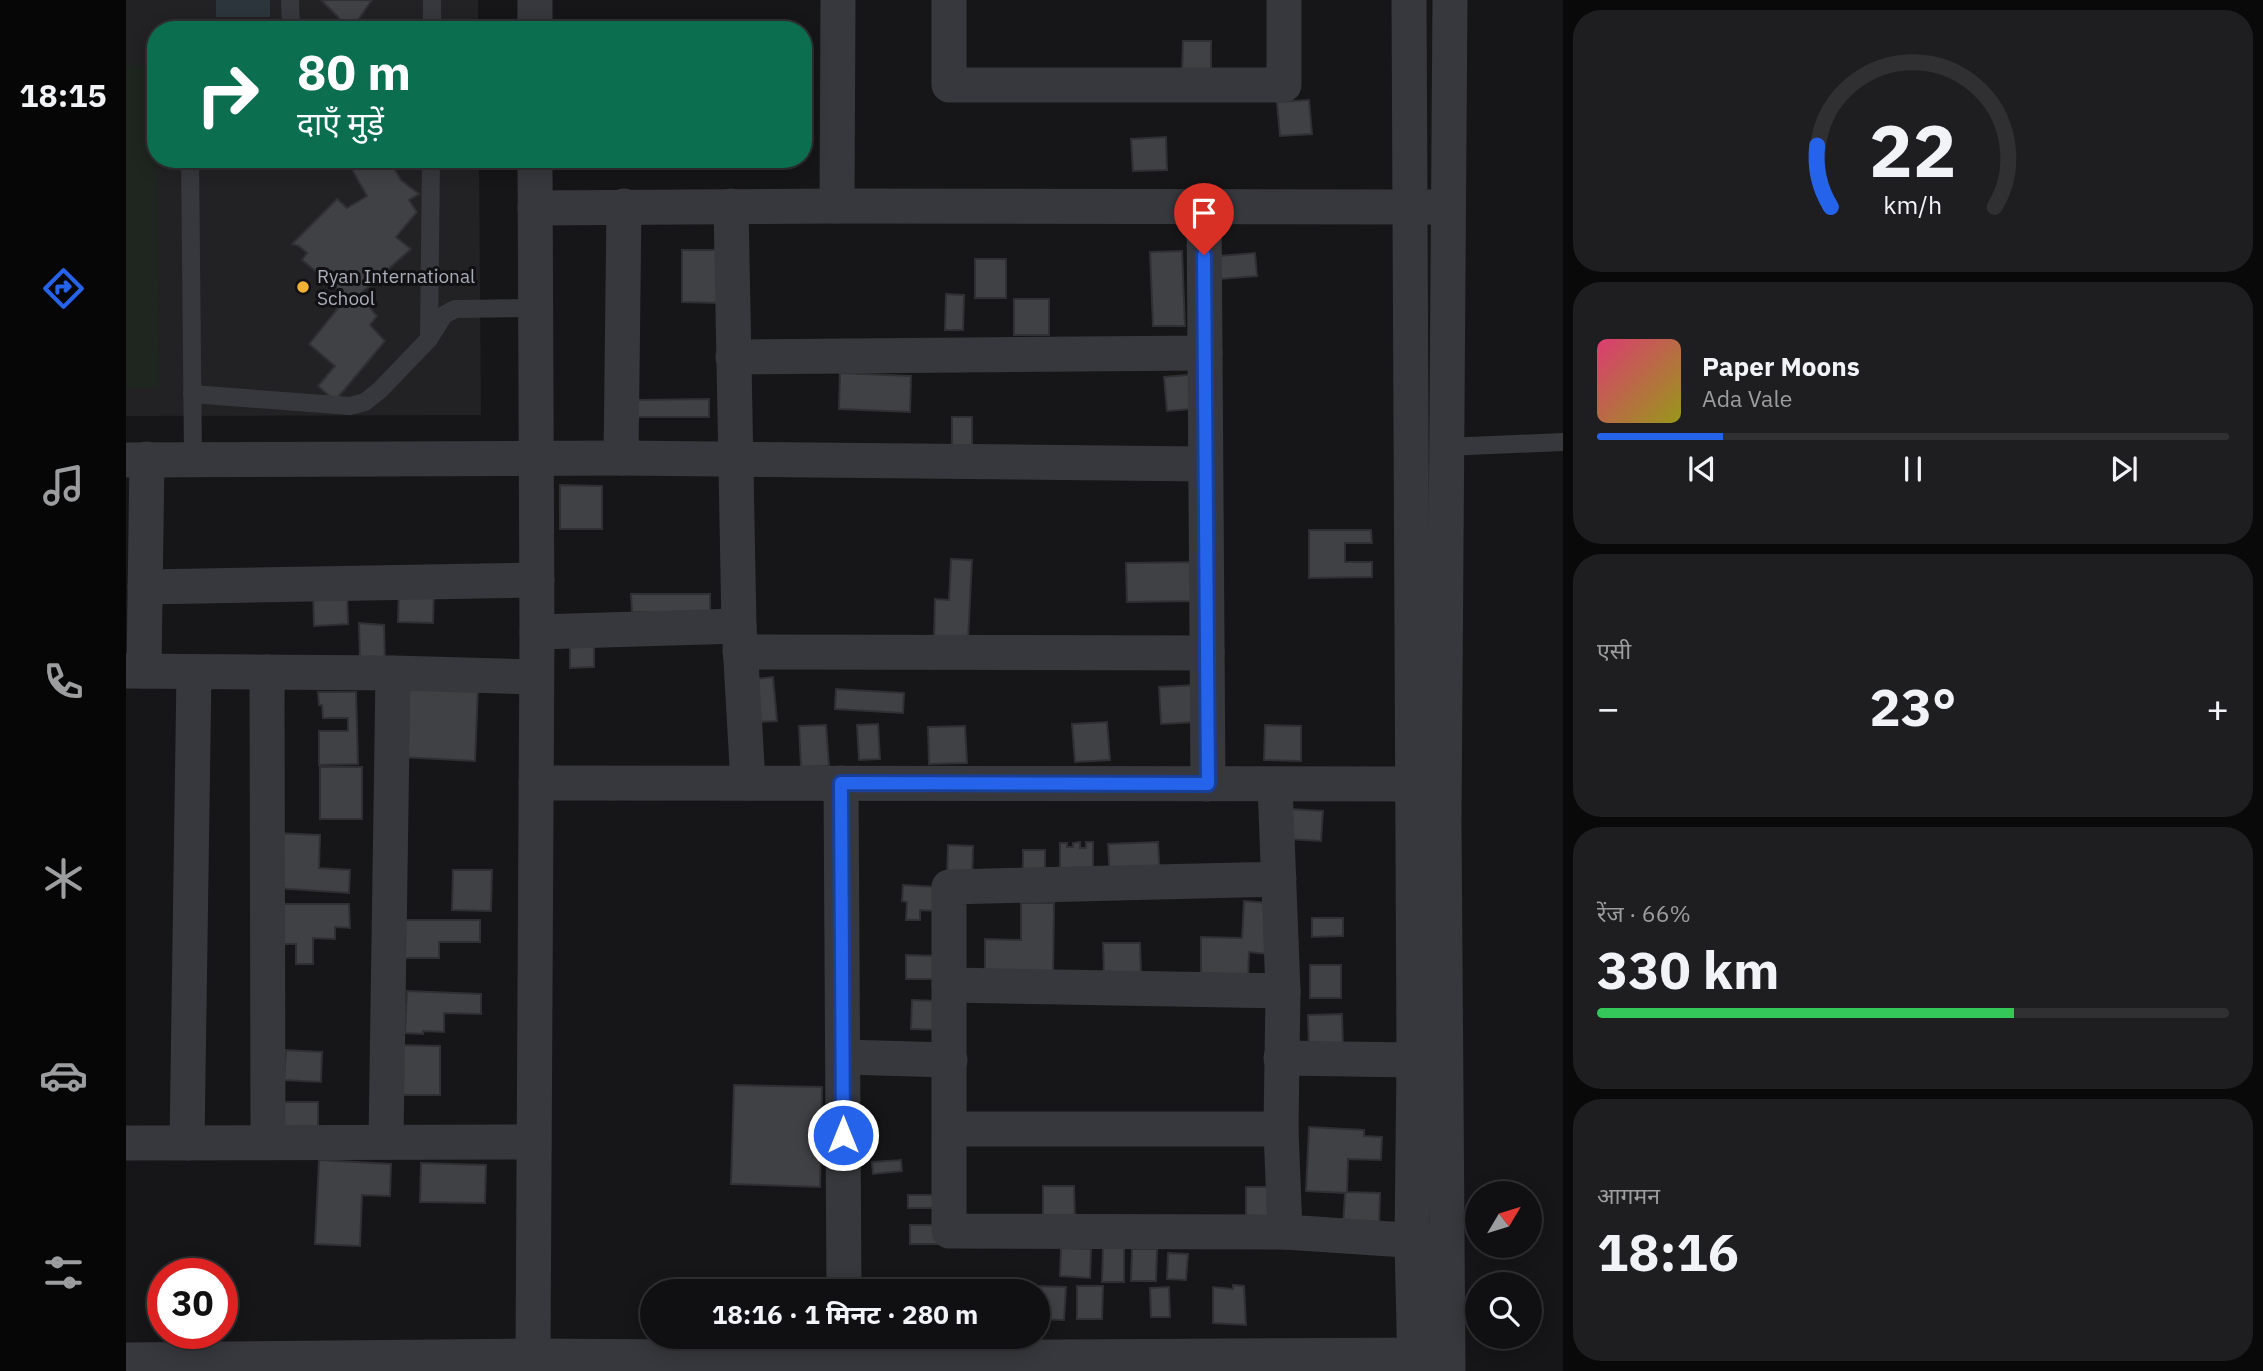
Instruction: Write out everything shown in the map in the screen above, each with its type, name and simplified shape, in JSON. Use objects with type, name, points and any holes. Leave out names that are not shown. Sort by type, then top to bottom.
[{"type":"street","points":[[535,0],[535,21]]},
{"type":"street","points":[[837,206],[838,0]]},
{"type":"street","points":[[949,0],[949,85],[1284,85],[1284,0]]},
{"type":"street","points":[[883,1349],[1432,1363],[1429,1242],[1414,1060],[1409,0]]},
{"type":"street","points":[[1429,1242],[1444,822],[1450,0]]},
{"type":"street","points":[[533,1356],[537,632],[535,168]]},
{"type":"street","points":[[621,458],[624,206]]},
{"type":"street","points":[[731,206],[740,639],[748,783]]},
{"type":"street","points":[[1204,206],[1208,784]]},
{"type":"street","points":[[535,208],[1409,206],[1448,209]]},
{"type":"street","points":[[733,357],[1205,353]]},
{"type":"street","points":[[536,677],[135,671],[145,587],[136,459],[621,458],[1205,464]]},
{"type":"street","points":[[145,587],[537,580]]},
{"type":"street","points":[[537,632],[1207,653]]},
{"type":"street","points":[[187,1143],[194,672]]},
{"type":"street","points":[[267,672],[268,1142]]},
{"type":"street","points":[[386,1141],[393,673]]},
{"type":"street","points":[[536,783],[1413,784]]},
{"type":"street","points":[[841,783],[844,1279]]},
{"type":"street","points":[[1275,785],[1283,991],[1281,1129],[1285,1232]]},
{"type":"street","points":[[1279,879],[949,887],[949,1231],[1285,1232],[1429,1242]]},
{"type":"street","points":[[949,985],[1283,991]]},
{"type":"street","points":[[843,1057],[950,1060]]},
{"type":"street","points":[[1281,1058],[1414,1060]]},
{"type":"street","points":[[951,1129],[1281,1129]]},
{"type":"street","points":[[126,1143],[534,1142]]},
{"type":"street","points":[[126,1360],[349,1365],[533,1356],[805,1349]]},
{"type":"lane","points":[[290,0],[291,21]]},
{"type":"lane","points":[[432,0],[432,21]]},
{"type":"lane","points":[[190,168],[193,459]]},
{"type":"lane","points":[[429,339],[431,168]]},
{"type":"lane","points":[[192,394],[350,406],[365,402],[380,390],[429,339],[444,315],[455,309],[535,308]]},
{"type":"lane","points":[[1446,447],[1563,442]]},
{"type":"shaded area","name":"Ryan International School","points":[[126,0],[478,0],[478,21],[147,21],[147,168],[479,168],[481,415],[126,416]]},
{"type":"shaded area","points":[[216,0],[270,0],[270,17],[216,17]]},
{"type":"shaded area","points":[[126,65],[147,65],[147,168],[157,168],[159,388],[126,388]]},
{"type":"building","points":[[321,0],[372,0],[357,21],[341,20]]},
{"type":"building","points":[[1183,41],[1211,41],[1211,73],[1182,73]]},
{"type":"building","points":[[1309,100],[1312,134],[1280,136],[1277,102]]},
{"type":"building","points":[[1166,137],[1167,170],[1133,171],[1131,139]]},
{"type":"building","points":[[351,168],[395,168],[401,180],[419,194],[409,200],[417,212],[396,237],[411,249],[359,295],[377,316],[370,325],[385,341],[335,401],[318,386],[335,366],[309,344],[347,297],[302,260],[307,253],[292,244],[337,199],[347,208],[367,196]]},
{"type":"building","points":[[682,250],[717,250],[718,303],[682,302]]},
{"type":"building","points":[[1182,251],[1185,326],[1153,326],[1150,252]]},
{"type":"building","points":[[1255,253],[1257,276],[1221,279],[1219,256]]},
{"type":"building","points":[[975,259],[1006,259],[1006,298],[975,298]]},
{"type":"building","points":[[946,294],[964,295],[963,330],[945,330]]},
{"type":"building","points":[[1014,299],[1049,299],[1049,335],[1014,335]]},
{"type":"building","points":[[840,373],[911,376],[910,412],[839,409]]},
{"type":"building","points":[[1199,374],[1202,408],[1167,411],[1164,377]]},
{"type":"building","points":[[709,399],[709,417],[636,417],[636,400]]},
{"type":"building","points":[[952,417],[972,417],[972,455],[952,454]]},
{"type":"building","points":[[560,485],[602,486],[602,529],[560,529]]},
{"type":"building","points":[[1309,530],[1371,530],[1372,543],[1345,543],[1345,562],[1372,562],[1372,577],[1309,578]]},
{"type":"building","points":[[951,559],[972,560],[968,640],[934,638],[935,599],[949,600]]},
{"type":"building","points":[[1197,562],[1198,601],[1127,602],[1126,563]]},
{"type":"building","points":[[399,586],[434,587],[433,623],[398,622]]},
{"type":"building","points":[[347,588],[348,624],[314,626],[313,589]]},
{"type":"building","points":[[631,594],[710,594],[710,612],[632,612]]},
{"type":"building","points":[[359,623],[384,625],[385,662],[360,662]]},
{"type":"building","points":[[570,638],[594,638],[594,667],[570,668]]},
{"type":"building","points":[[773,677],[777,721],[759,722],[755,679]]},
{"type":"building","points":[[402,684],[478,688],[475,761],[400,757]]},
{"type":"building","points":[[1195,685],[1197,722],[1161,724],[1159,687]]},
{"type":"building","points":[[836,689],[904,693],[903,713],[835,709]]},
{"type":"building","points":[[318,692],[356,692],[358,764],[319,765],[319,731],[348,731],[348,718],[323,718]]},
{"type":"building","points":[[1107,722],[1110,760],[1075,762],[1072,724]]},
{"type":"building","points":[[878,724],[880,759],[859,760],[857,725]]},
{"type":"building","points":[[826,725],[829,766],[801,767],[799,726]]},
{"type":"building","points":[[1265,725],[1301,726],[1301,761],[1264,760]]},
{"type":"building","points":[[965,726],[967,763],[929,764],[928,727]]},
{"type":"building","points":[[320,767],[362,767],[362,819],[320,819]]},
{"type":"building","points":[[1290,809],[1323,811],[1321,841],[1288,839]]},
{"type":"building","points":[[277,833],[320,835],[319,868],[350,870],[349,893],[275,888]]},
{"type":"building","points":[[1080,842],[1080,848],[1086,848],[1086,842],[1093,842],[1093,876],[1060,876],[1060,843],[1073,847],[1073,843]]},
{"type":"building","points":[[1158,842],[1160,878],[1110,879],[1108,844]]},
{"type":"building","points":[[948,845],[973,846],[972,879],[947,878]]},
{"type":"building","points":[[1023,850],[1045,850],[1045,884],[1023,883]]},
{"type":"building","points":[[453,870],[492,870],[491,911],[452,910]]},
{"type":"building","points":[[903,885],[936,887],[935,911],[920,910],[920,920],[906,920],[907,902],[902,901]]},
{"type":"building","points":[[1244,901],[1270,903],[1267,954],[1249,952],[1248,979],[1201,976],[1201,937],[1242,938]]},
{"type":"building","points":[[1021,903],[1054,903],[1053,978],[985,978],[985,939],[1021,940]]},
{"type":"building","points":[[277,904],[349,904],[350,928],[335,927],[335,939],[313,938],[313,964],[296,964],[296,944],[277,944]]},
{"type":"building","points":[[1312,918],[1343,918],[1343,936],[1312,937]]},
{"type":"building","points":[[403,920],[480,920],[480,942],[439,942],[439,958],[403,958]]},
{"type":"building","points":[[1103,943],[1140,943],[1141,975],[1104,975]]},
{"type":"building","points":[[906,955],[937,956],[937,979],[906,979]]},
{"type":"building","points":[[1310,965],[1341,965],[1341,998],[1310,998]]},
{"type":"building","points":[[407,991],[481,994],[481,1014],[444,1013],[444,1032],[405,1033]]},
{"type":"building","points":[[912,1000],[944,1001],[943,1030],[911,1029]]},
{"type":"building","points":[[1342,1014],[1343,1050],[1309,1051],[1308,1015]]},
{"type":"building","points":[[399,1045],[440,1046],[440,1095],[399,1095]]},
{"type":"building","points":[[286,1050],[322,1052],[321,1082],[284,1080]]},
{"type":"building","points":[[734,1085],[822,1087],[820,1187],[731,1184]]},
{"type":"building","points":[[281,1102],[318,1102],[318,1136],[282,1136]]},
{"type":"building","points":[[1309,1127],[1364,1130],[1364,1136],[1382,1137],[1381,1160],[1348,1159],[1347,1192],[1380,1193],[1379,1227],[1343,1226],[1345,1193],[1306,1191]]},
{"type":"building","points":[[319,1160],[391,1164],[390,1196],[362,1195],[360,1246],[315,1244]]},
{"type":"building","points":[[901,1160],[902,1171],[873,1174],[872,1162]]},
{"type":"building","points":[[421,1163],[486,1165],[485,1203],[420,1202]]},
{"type":"building","points":[[1043,1186],[1074,1186],[1075,1220],[1043,1220]]},
{"type":"building","points":[[1246,1187],[1276,1187],[1276,1221],[1246,1221]]},
{"type":"building","points":[[908,1195],[942,1195],[942,1208],[908,1208]]},
{"type":"building","points":[[910,1225],[944,1225],[944,1244],[910,1244]]},
{"type":"building","points":[[1061,1248],[1091,1249],[1090,1278],[1060,1276]]},
{"type":"building","points":[[1103,1248],[1124,1248],[1124,1282],[1102,1282]]},
{"type":"building","points":[[1132,1249],[1157,1249],[1156,1281],[1131,1281]]},
{"type":"building","points":[[1168,1253],[1188,1254],[1186,1280],[1167,1279]]},
{"type":"building","points":[[1233,1285],[1244,1286],[1246,1325],[1213,1323],[1213,1287],[1233,1289]]},
{"type":"building","points":[[1050,1286],[1066,1287],[1064,1320],[1050,1319]]},
{"type":"building","points":[[1077,1286],[1103,1286],[1102,1319],[1077,1319]]},
{"type":"building","points":[[1169,1287],[1170,1317],[1151,1317],[1150,1288]]},
{"type":"place","name":"Ryan International School","points":[[303,287]]},
{"type":"route","points":[[843,1135],[841,783],[1208,784],[1204,255]]}]
